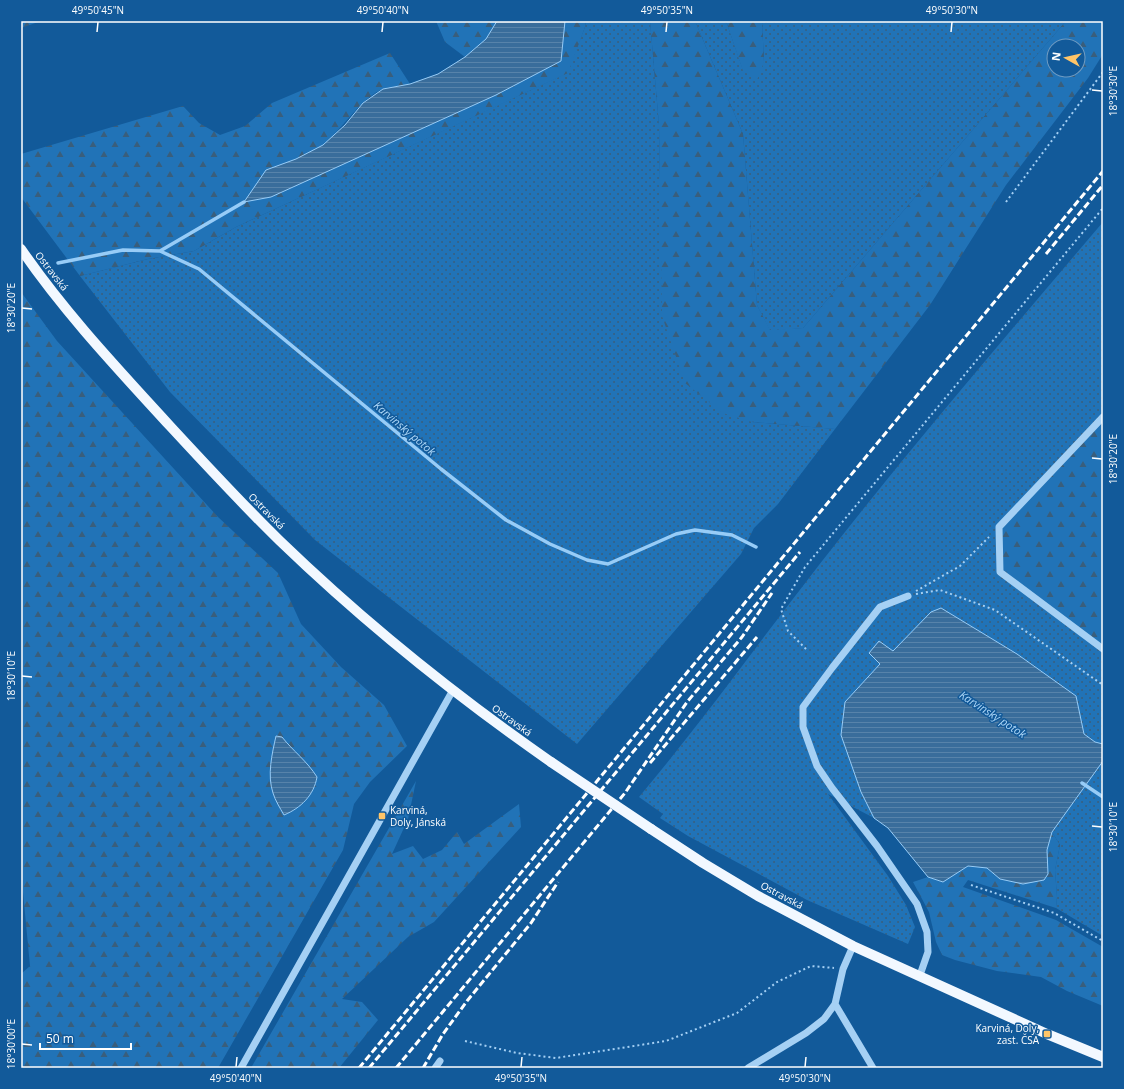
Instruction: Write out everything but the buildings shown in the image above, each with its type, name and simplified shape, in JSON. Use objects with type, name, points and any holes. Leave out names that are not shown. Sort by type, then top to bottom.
[{"type":"main road","name":"Ostravská","points":[[21,250],[98,347],[254,516],[329,586],[453,690],[551,762],[702,863],[758,896],[853,946],[920,975],[1047,1034],[1103,1057]]},
{"type":"street","points":[[1103,417],[999,527],[1000,572],[1103,649]]},
{"type":"street","points":[[908,596],[880,607],[870,619],[803,707],[803,727],[818,766],[828,782],[877,846],[918,904],[927,932],[928,952],[920,975]]},
{"type":"street","points":[[241,1068],[453,690]]},
{"type":"street","points":[[748,1068],[806,1033],[824,1018],[835,1004],[843,969],[853,946]]},
{"type":"street","points":[[835,1004],[873,1068]]},
{"type":"street","points":[[435,1068],[440,1061]]},
{"type":"path","points":[[1006,202],[1103,72]]},
{"type":"path","points":[[806,649],[788,631],[781,610],[805,567],[1103,208]]},
{"type":"path","points":[[908,596],[960,566],[999,527]]},
{"type":"path","points":[[908,596],[940,590],[995,610],[1103,685]]},
{"type":"path","points":[[971,885],[1054,913],[1103,941]]},
{"type":"path","points":[[465,1041],[517,1053],[556,1058],[666,1041],[737,1013],[777,982],[811,966],[843,969]]},
{"type":"green space","points":[[21,21],[41,21],[21,28]]},
{"type":"green space","points":[[436,21],[497,21],[486,39],[465,57],[445,42]]},
{"type":"green space","points":[[565,21],[586,21],[568,73],[236,227],[194,251],[148,259],[80,276],[21,197],[21,154],[183,106],[199,123],[220,135],[245,126],[272,103],[390,53],[410,84],[386,88],[375,93],[360,106],[332,137],[319,148],[297,160],[266,170],[271,197],[496,95],[561,61]]},
{"type":"green space","points":[[586,21],[650,21],[659,125],[660,182],[752,422],[835,429],[778,504],[754,528],[741,554],[577,744],[315,540],[170,392],[80,276],[148,259],[194,251],[236,227],[567,73]]},
{"type":"green space","points":[[650,21],[695,21],[743,134],[757,305],[770,330],[803,328],[1046,44],[1046,78],[1086,78],[1086,38],[1051,38],[1066,21],[1103,21],[1103,54],[1088,78],[1006,185],[930,305],[835,429],[752,422],[723,413],[685,383],[662,316],[659,125]]},
{"type":"green space","points":[[695,21],[726,21],[743,70],[764,62],[762,21],[1066,21],[1051,38],[1046,38],[1046,44],[803,328],[770,331],[757,305],[743,134]]},
{"type":"green space","points":[[726,21],[762,21],[764,62],[757,80],[743,71]]},
{"type":"green space","points":[[1103,222],[1103,744],[1095,742],[1084,734],[1075,696],[1017,654],[941,608],[893,651],[878,642],[880,664],[845,702],[853,768],[874,818],[828,794],[888,876],[906,905],[915,927],[908,944],[807,900],[688,836],[660,818],[663,814],[639,797],[708,711],[819,565],[888,478]]},
{"type":"green space","points":[[21,292],[57,341],[218,517],[278,573],[301,624],[341,667],[384,705],[407,746],[370,782],[354,804],[343,850],[218,1068],[21,1068],[21,974],[30,966],[21,871]]},
{"type":"green space","points":[[1103,417],[1103,649],[1000,572],[999,527]]},
{"type":"green space","points":[[1103,761],[1103,936],[1056,908],[1057,897],[1055,870],[1060,845],[1052,832]]},
{"type":"green space","points":[[416,781],[408,819],[392,854],[413,846],[423,859],[442,850],[457,832],[464,844],[519,804],[521,827],[434,922],[408,937],[342,999],[362,1002],[378,1020],[339,1068],[251,1068]]},
{"type":"green space","points":[[1052,832],[1060,845],[1055,870],[1057,897],[1056,908],[968,880],[963,887],[1056,920],[1103,947],[1103,1006],[1067,991],[1041,977],[997,971],[942,955],[936,942],[929,912],[913,882],[928,877],[943,882],[968,866],[987,868],[1000,879],[1047,850]]},
{"type":"water","points":[[497,21],[565,21],[561,61],[496,95],[271,197],[244,202],[266,170],[296,159],[323,145],[345,125],[363,103],[383,89],[410,84],[438,74],[465,57],[486,39]]},
{"type":"water","points":[[941,608],[1017,654],[1076,696],[1084,734],[1095,742],[1103,744],[1103,761],[1052,832],[1047,850],[1048,874],[1044,880],[1023,884],[1000,879],[987,868],[968,866],[943,882],[928,877],[888,828],[874,818],[861,792],[841,735],[845,702],[880,664],[869,653],[879,641],[893,651],[931,612]]},
{"type":"water","points":[[276,736],[282,737],[309,766],[317,777],[313,790],[306,800],[296,809],[284,815],[274,796],[270,779]]},
{"type":"waterway","points":[[160,251],[244,202]]},
{"type":"waterway","name":"Karvinský potok","points":[[58,263],[123,250],[160,251],[199,269],[441,469],[506,520],[550,544],[587,560],[608,564],[676,534],[695,530],[732,535],[756,547]]},
{"type":"waterway","name":"Karvinský potok","points":[[1082,783],[1103,797]]},
{"type":"railway","points":[[359,1068],[1103,171]]},
{"type":"railway","points":[[1046,254],[1103,185]]},
{"type":"railway","points":[[369,1068],[800,552]]},
{"type":"railway","points":[[396,1068],[625,793],[687,702],[742,637],[772,593]]},
{"type":"railway","points":[[650,763],[757,637]]},
{"type":"railway","points":[[423,1068],[443,1034],[467,1001],[531,923],[558,882]]},
{"type":"place","name":"Karviná, Doly, Jánská","points":[[382,816]]},
{"type":"place","name":"Karviná, Doly, zast. ČSA","points":[[1047,1034]]}]
